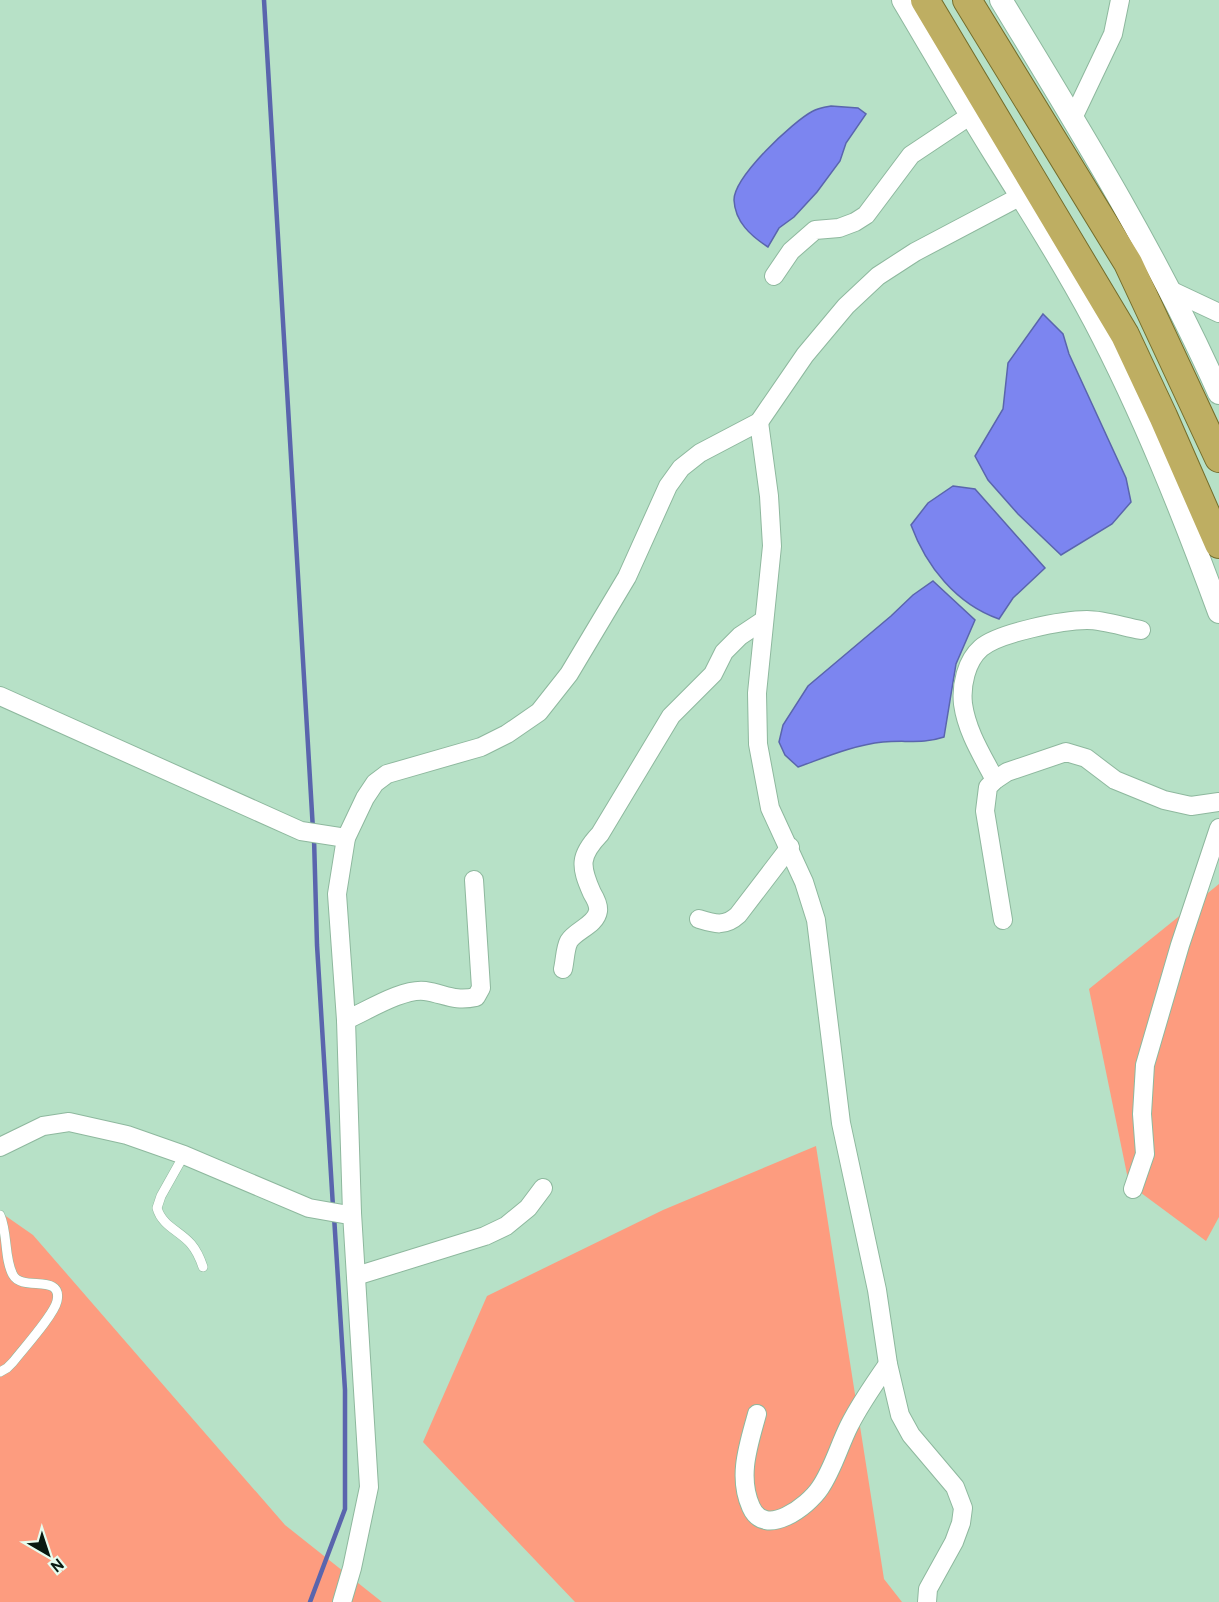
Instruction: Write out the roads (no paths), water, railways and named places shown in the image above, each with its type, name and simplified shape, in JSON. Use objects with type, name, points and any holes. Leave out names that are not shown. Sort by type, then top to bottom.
[{"type":"highway","points":[[925,0],[1125,335],[1219,544]]},
{"type":"highway","points":[[968,0],[1128,263],[1219,458]]},
{"type":"street","points":[[903,0],[971,115],[1042,228],[1094,321],[1171,489],[1219,612]]},
{"type":"street","points":[[1001,0],[1073,118],[1170,290],[1195,338],[1219,393]]},
{"type":"street","points":[[1073,118],[1113,34],[1120,0]]},
{"type":"street","points":[[774,276],[791,251],[815,230],[838,228],[866,215],[911,155],[971,115]]},
{"type":"street","points":[[342,1602],[352,1568],[369,1487],[356,1276],[347,1214],[346,1020],[337,894],[338,837],[375,783],[387,774],[481,747],[507,734],[539,712],[570,674],[627,577],[668,486],[681,468],[700,453],[759,422],[805,355],[846,306],[878,276],[915,252],[1021,196]]},
{"type":"street","points":[[1170,290],[1219,314]]},
{"type":"street","points":[[759,422],[769,496],[772,546],[757,693],[758,744],[770,808],[790,847],[816,920],[841,1123],[877,1290],[888,1364],[900,1415],[911,1435],[955,1487],[963,1508],[961,1523],[954,1542],[928,1589],[927,1602]]},
{"type":"street","points":[[563,969],[569,941],[595,917],[598,911],[597,903],[584,874],[582,862],[589,846],[600,834],[671,717],[713,674],[724,652],[740,636],[764,620]]},
{"type":"street","points":[[995,780],[969,731],[963,703],[963,682],[970,663],[980,648],[996,640],[1049,623],[1088,620],[1141,630]]},
{"type":"street","points":[[0,696],[301,831],[338,837]]},
{"type":"street","points":[[1004,920],[985,811],[988,787],[1007,772],[1066,753],[1086,758],[1115,780],[1164,800],[1191,806],[1219,802]]},
{"type":"street","points":[[1133,1189],[1144,1154],[1142,1114],[1146,1065],[1180,945],[1219,828]]},
{"type":"street","points":[[699,919],[722,925],[730,922],[738,915],[790,847]]},
{"type":"street","points":[[346,1020],[413,991],[425,991],[460,1000],[476,997],[482,988],[474,880]]},
{"type":"street","points":[[0,1147],[43,1126],[69,1122],[127,1136],[184,1155],[286,1200],[320,1211],[347,1214]]},
{"type":"street","points":[[356,1276],[485,1236],[506,1226],[528,1208],[543,1188]]},
{"type":"street","points":[[758,1414],[745,1456],[747,1499],[753,1512],[760,1518],[769,1521],[784,1519],[819,1490],[849,1426],[888,1364]]},
{"type":"lane","points":[[184,1155],[161,1196],[157,1208],[163,1221],[190,1242],[203,1267]]},
{"type":"lane","points":[[0,1215],[13,1275],[18,1281],[24,1283],[53,1286],[57,1291],[58,1299],[51,1313],[13,1362],[0,1372]]},
{"type":"water","points":[[831,106],[858,108],[866,114],[846,143],[840,161],[817,192],[794,217],[779,228],[768,247],[745,228],[737,215],[734,200],[737,190],[753,165],[792,126],[815,110]]},
{"type":"water","points":[[1043,314],[1063,334],[1069,354],[1126,478],[1131,502],[1112,524],[1061,555],[1018,514],[988,480],[975,456],[1003,409],[1008,363]]},
{"type":"water","points":[[953,486],[975,489],[1045,568],[1013,598],[999,619],[969,604],[944,582],[925,555],[911,525],[928,503]]},
{"type":"water","points":[[933,581],[975,620],[956,664],[944,737],[861,746],[798,767],[785,755],[779,742],[783,725],[808,686],[913,595]]},
{"type":"waterway","points":[[264,0],[313,830]]},
{"type":"waterway","points":[[314,838],[317,945],[333,1207]]},
{"type":"waterway","points":[[310,1602],[345,1509],[345,1390],[334,1216]]}]
